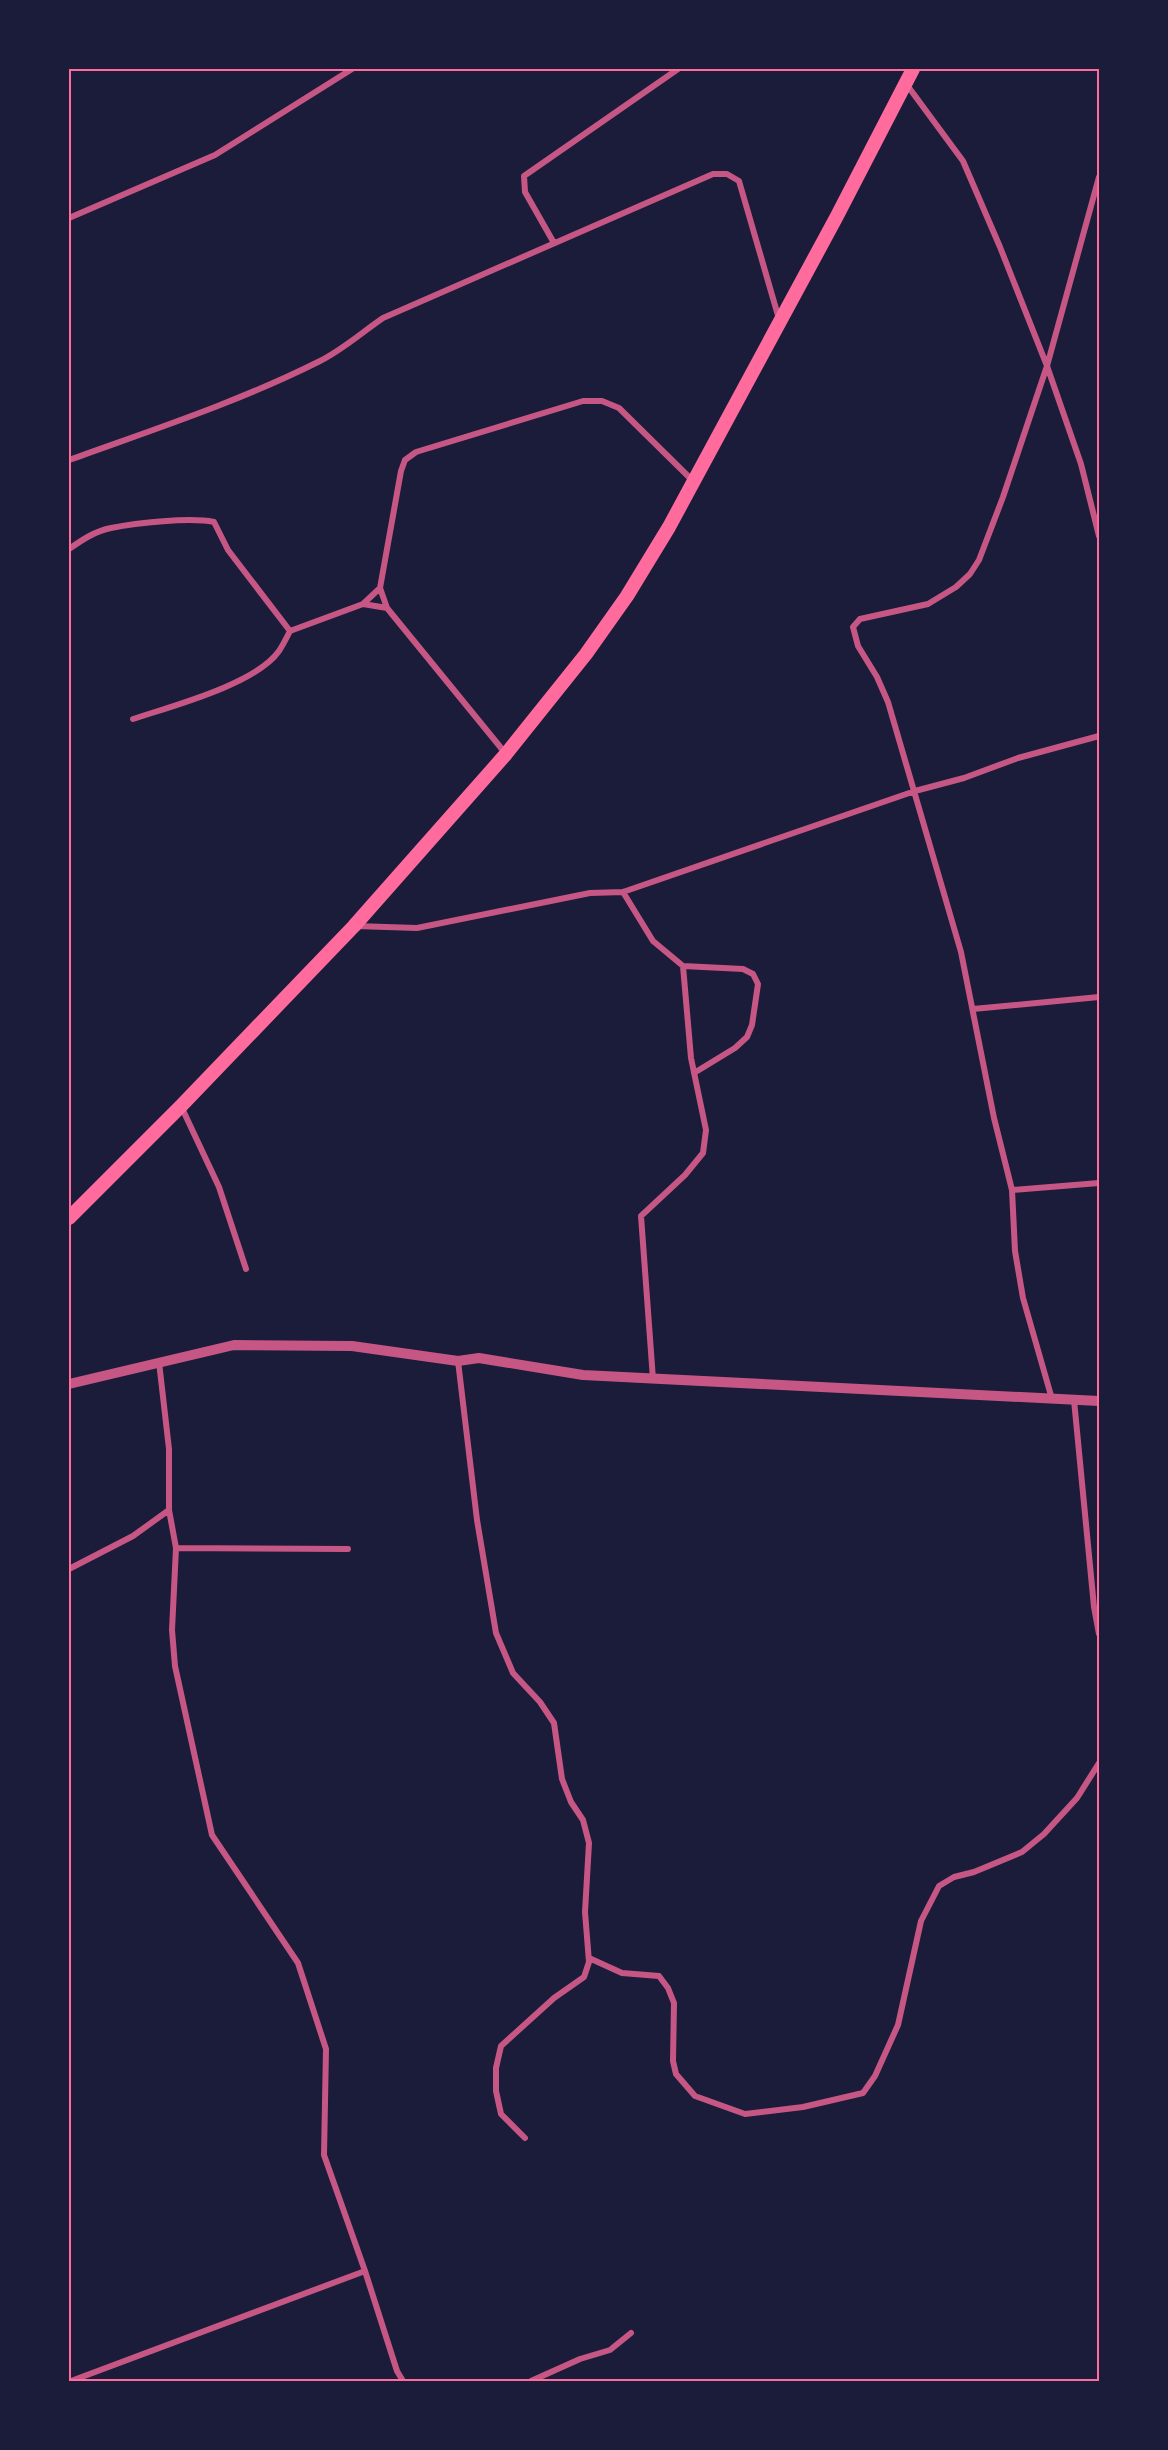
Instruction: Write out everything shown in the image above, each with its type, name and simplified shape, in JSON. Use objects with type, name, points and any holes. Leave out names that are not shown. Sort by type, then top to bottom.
[{"type":"highway","points":[[69,1218],[181,1106],[354,926],[536,718],[627,596],[693,481],[913,69]]},
{"type":"street","points":[[69,218],[215,155],[352,69]]},
{"type":"street","points":[[554,243],[525,192],[524,176],[678,69]]},
{"type":"street","points":[[906,84],[963,161],[1047,366],[1087,484],[1099,536]]},
{"type":"street","points":[[69,460],[244,395],[335,353],[382,318],[713,174],[727,174],[740,181],[780,320]]},
{"type":"street","points":[[1052,1399],[1023,1298],[1015,1251],[1012,1190],[994,1118],[961,952],[888,702],[877,676],[858,646],[853,627],[860,619],[928,604],[956,587],[970,574],[979,560],[1003,497],[1047,366],[1099,177]]},
{"type":"street","points":[[506,754],[387,608],[380,588],[401,471],[405,460],[416,452],[583,401],[602,401],[619,408],[693,481]]},
{"type":"street","points":[[69,549],[87,537],[110,528],[197,518],[214,522],[228,550],[290,631]]},
{"type":"street","points":[[134,719],[219,690],[253,672],[278,653],[290,631],[363,604],[380,588]]},
{"type":"street","points":[[363,604],[387,608]]},
{"type":"street","points":[[354,926],[417,928],[590,893],[623,892],[915,791],[964,778],[1018,758],[1099,736]]},
{"type":"street","points":[[623,892],[652,941],[683,966],[743,969],[753,974],[758,984],[752,1025],[747,1037],[735,1048],[694,1073]]},
{"type":"street","points":[[653,1379],[641,1216],[685,1176],[703,1153],[706,1130],[694,1073],[683,966]]},
{"type":"street","points":[[973,1009],[1099,997]]},
{"type":"street","points":[[181,1106],[219,1187],[246,1269]]},
{"type":"street","points":[[1012,1190],[1099,1183]]},
{"type":"street","points":[[69,1384],[234,1345],[352,1346],[458,1361],[478,1358],[583,1375],[1099,1401]]},
{"type":"street","points":[[458,1361],[477,1520],[496,1633],[513,1673],[540,1702],[554,1723],[562,1779],[571,1802],[583,1821],[589,1843],[585,1912],[589,1958],[584,1977],[554,1998],[501,2046],[496,2068],[496,2091],[501,2114],[525,2138]]},
{"type":"street","points":[[159,1362],[169,1449],[169,1510],[176,1548],[172,1630],[175,1666],[212,1835],[298,1963],[326,2049],[324,2155],[397,2371],[403,2381]]},
{"type":"street","points":[[1074,1400],[1094,1607],[1099,1634]]},
{"type":"street","points":[[69,1569],[133,1536],[169,1510]]},
{"type":"street","points":[[176,1548],[348,1549]]},
{"type":"street","points":[[589,1958],[622,1972],[659,1976],[668,1988],[674,2003],[673,2061],[676,2074],[695,2096],[745,2114],[804,2107],[854,2097],[863,2093],[875,2076],[898,2025],[921,1921],[939,1887],[954,1877],[974,1872],[1022,1852],[1044,1834],[1077,1798],[1099,1763]]},
{"type":"street","points":[[71,2381],[365,2271]]},
{"type":"street","points":[[531,2381],[580,2359],[610,2350],[631,2333]]}]
